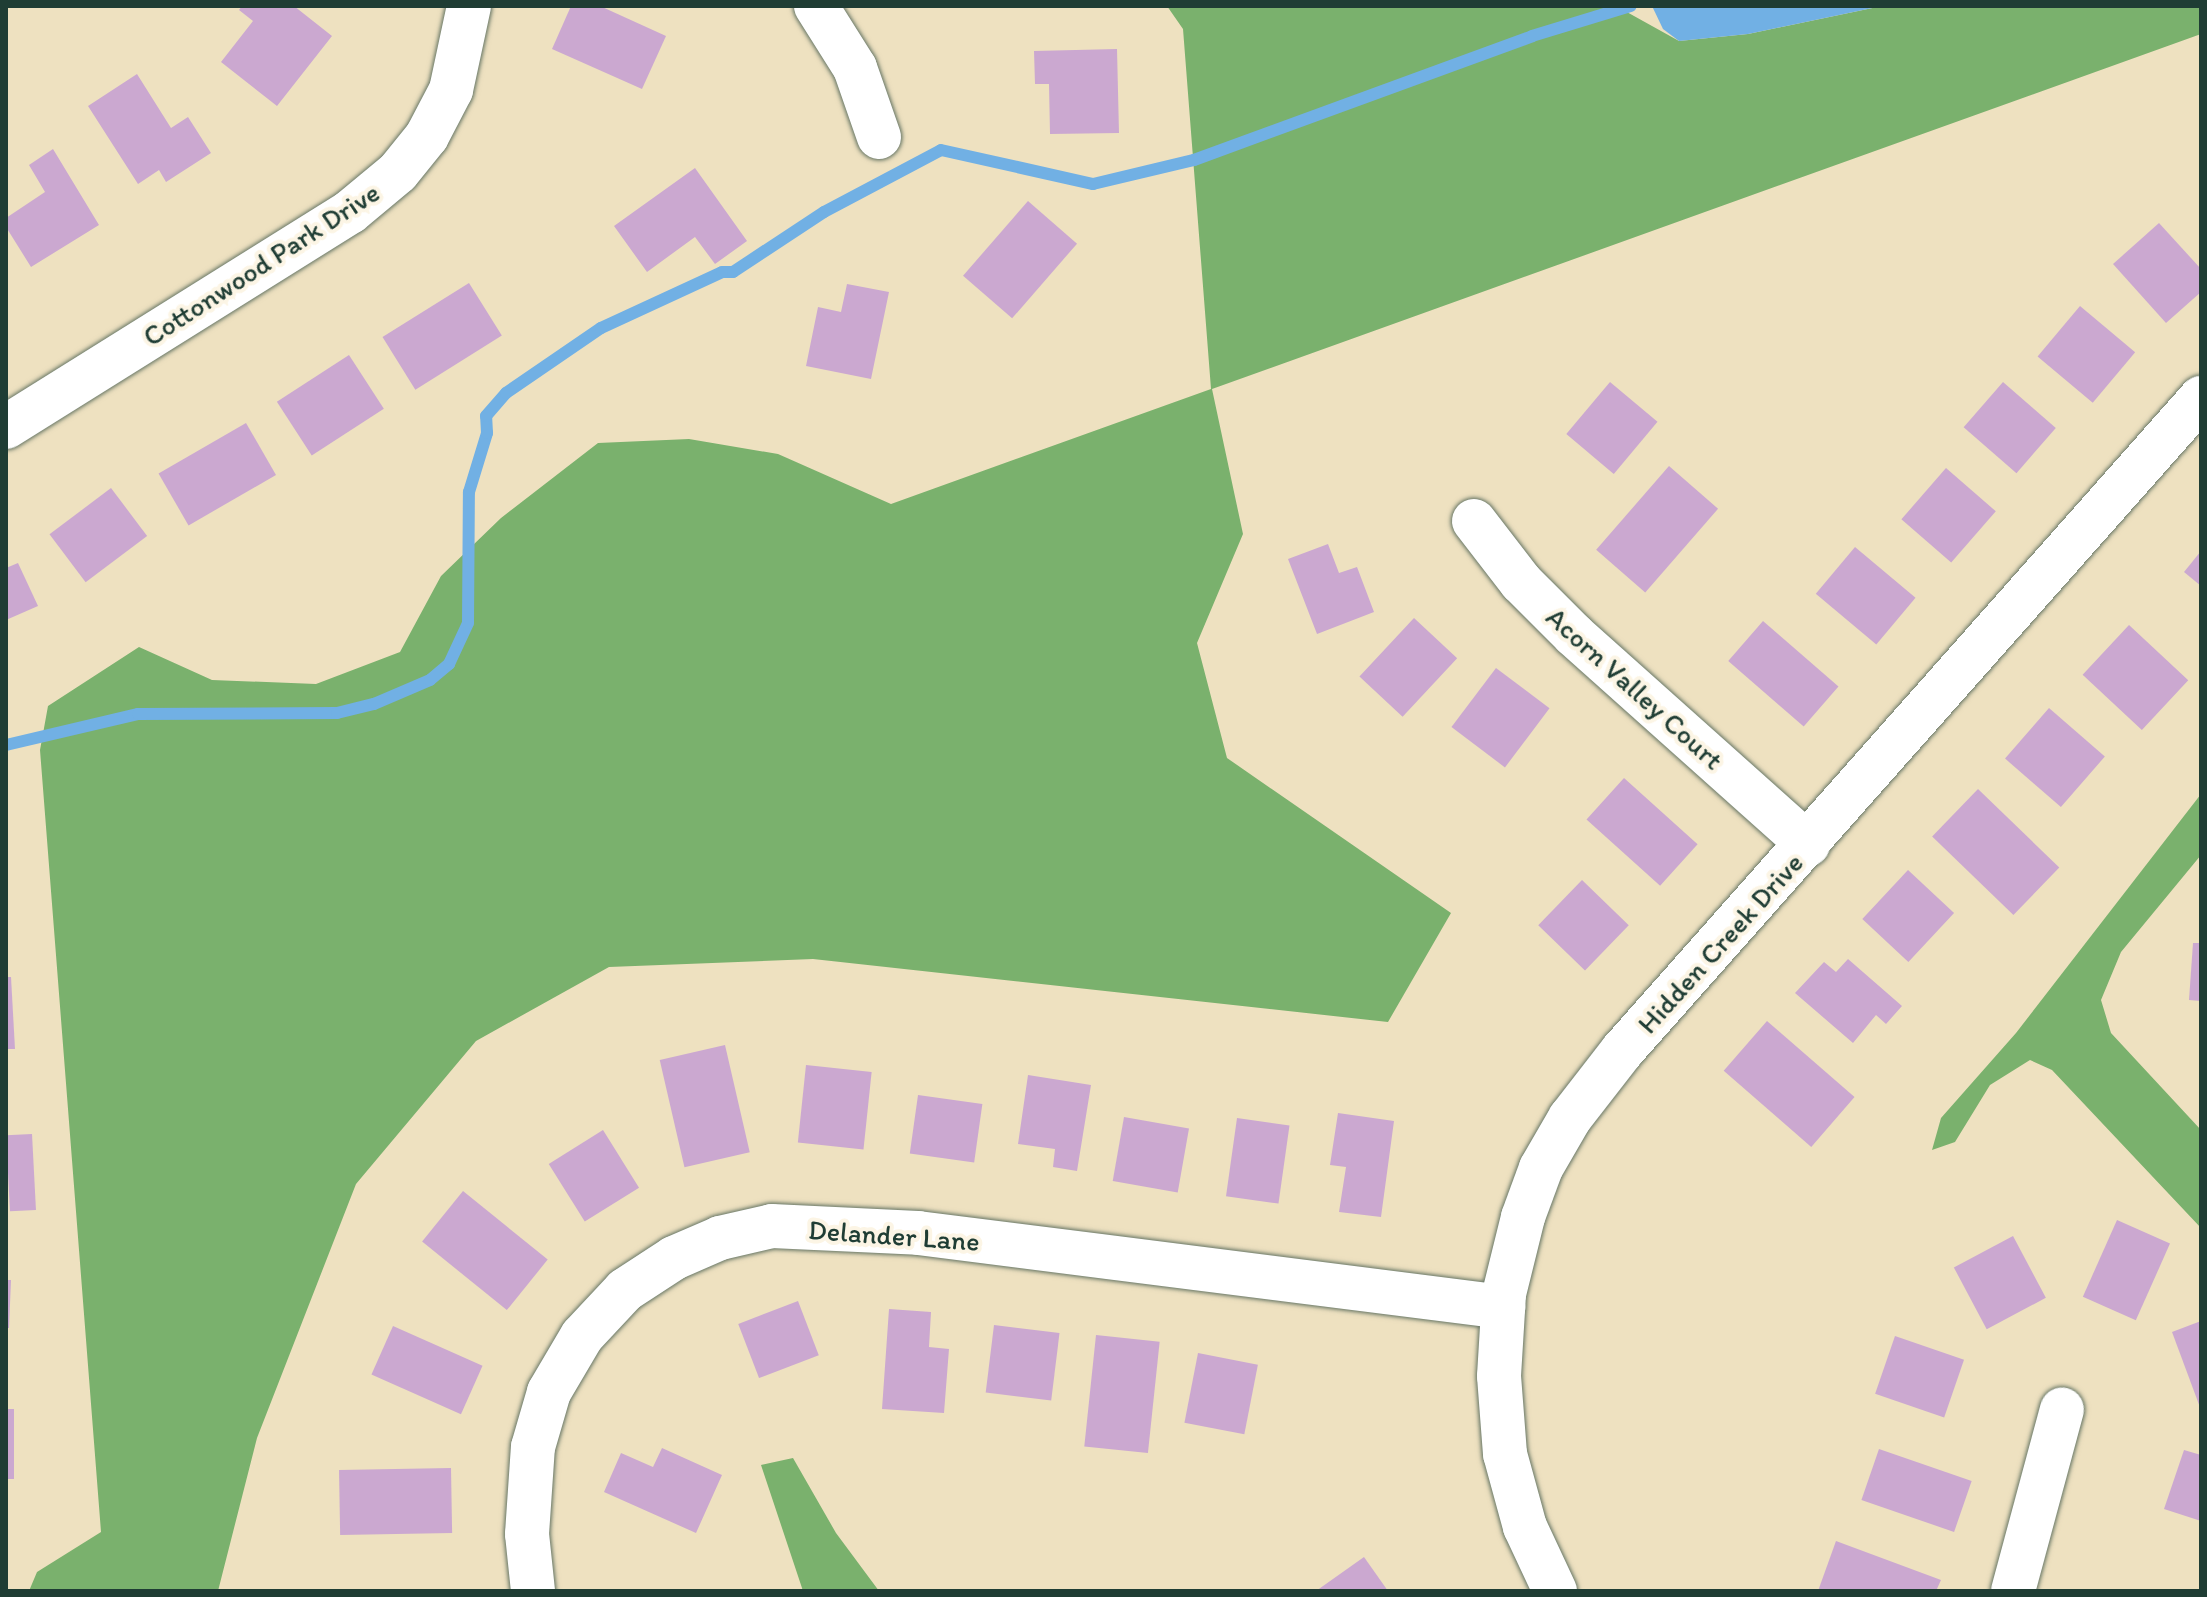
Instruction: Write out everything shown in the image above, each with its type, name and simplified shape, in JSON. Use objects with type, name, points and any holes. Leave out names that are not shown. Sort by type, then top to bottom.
[{"type":"street","name":"Cottonwood Park Drive","points":[[6,427],[350,212],[398,172],[427,136],[451,90],[469,6]]},
{"type":"street","points":[[816,6],[855,68],[879,137]]},
{"type":"street","name":"Hidden Creek Drive","points":[[1555,1591],[1525,1527],[1505,1454],[1499,1376],[1503,1307],[1523,1217],[1570,1118],[2201,398]]},
{"type":"street","name":"Acorn Valley Court","points":[[1474,521],[1521,582],[1574,635],[1808,844]]},
{"type":"street","name":"Delander Lane","points":[[533,1591],[527,1534],[533,1447],[549,1392],[582,1336],[625,1290],[674,1258],[720,1238],[772,1226],[918,1233],[1503,1307]]},
{"type":"street","points":[[2013,1591],[2062,1410]]},
{"type":"green space","points":[[1167,6],[1616,6],[1679,41],[1748,34],[1882,6],[2201,6],[2201,34],[1212,389],[1243,534],[1197,643],[1227,758],[1451,913],[1388,1022],[813,959],[609,967],[476,1041],[356,1184],[257,1438],[218,1591],[29,1591],[37,1572],[101,1532],[40,750],[48,706],[139,647],[212,680],[316,684],[400,652],[441,576],[501,518],[598,443],[689,439],[778,454],[891,504],[1211,389],[1183,29]]},
{"type":"green space","points":[[2201,794],[2201,855],[2121,952],[2101,1000],[2111,1033],[2201,1130],[2201,1228],[2052,1070],[2030,1060],[1990,1085],[1955,1142],[1932,1150],[1941,1118],[2016,1033]]},
{"type":"green space","points":[[793,1458],[836,1533],[879,1591],[803,1591],[761,1465]]},
{"type":"water","points":[[1652,6],[1882,6],[1748,34],[1679,41],[1663,29]]},
{"type":"building","points":[[242,6],[294,6],[332,36],[277,106],[221,62],[253,21],[239,10]]},
{"type":"building","points":[[571,6],[600,6],[666,36],[642,89],[552,49]]},
{"type":"building","points":[[1117,49],[1119,133],[1050,134],[1049,84],[1035,84],[1034,51]]},
{"type":"building","points":[[137,74],[171,128],[188,117],[211,153],[166,182],[159,170],[138,184],[88,106]]},
{"type":"building","points":[[53,149],[99,225],[31,267],[6,227],[6,218],[45,192],[29,165]]},
{"type":"building","points":[[695,168],[747,241],[715,264],[695,237],[647,272],[614,226]]},
{"type":"building","points":[[1028,201],[1077,244],[1012,318],[963,276]]},
{"type":"building","points":[[2159,223],[2201,269],[2201,292],[2166,323],[2113,264]]},
{"type":"building","points":[[469,283],[502,336],[415,390],[382,337]]},
{"type":"building","points":[[847,284],[889,292],[871,379],[806,366],[818,307],[841,312]]},
{"type":"building","points":[[2080,306],[2135,352],[2093,403],[2038,357]]},
{"type":"building","points":[[349,355],[384,409],[312,456],[277,402]]},
{"type":"building","points":[[1610,382],[1657,422],[1614,474],[1566,434]]},
{"type":"building","points":[[2003,382],[2056,428],[2016,473],[1964,427]]},
{"type":"building","points":[[246,423],[276,475],[189,525],[159,474]]},
{"type":"building","points":[[1669,466],[1718,509],[1645,592],[1596,550]]},
{"type":"building","points":[[1946,468],[1996,511],[1951,563],[1901,519]]},
{"type":"building","points":[[111,488],[147,536],[86,582],[50,534]]},
{"type":"building","points":[[1328,544],[1339,573],[1357,567],[1374,612],[1317,634],[1288,559]]},
{"type":"building","points":[[1855,547],[1916,598],[1876,645],[1816,594]]},
{"type":"building","points":[[2201,551],[2201,586],[2184,572]]},
{"type":"building","points":[[18,563],[38,606],[6,620],[6,568]]},
{"type":"building","points":[[1414,618],[1457,658],[1403,717],[1359,677]]},
{"type":"building","points":[[1763,621],[1838,687],[1804,727],[1728,661]]},
{"type":"building","points":[[2129,625],[2188,680],[2142,730],[2083,675]]},
{"type":"building","points":[[1496,668],[1550,708],[1505,767],[1451,727]]},
{"type":"building","points":[[2049,708],[2105,757],[2061,807],[2005,759]]},
{"type":"building","points":[[1624,778],[1698,844],[1660,886],[1587,820]]},
{"type":"building","points":[[1978,789],[2059,867],[2013,915],[1932,836]]},
{"type":"building","points":[[1908,870],[1954,913],[1908,962],[1862,919]]},
{"type":"building","points":[[1582,880],[1629,925],[1585,970],[1538,925]]},
{"type":"building","points":[[2193,943],[2201,943],[2201,1001],[2189,1000]]},
{"type":"building","points":[[1848,959],[1902,1006],[1886,1024],[1876,1015],[1853,1043],[1795,993],[1824,962],[1836,972]]},
{"type":"building","points":[[6,977],[11,977],[15,1049],[6,1049]]},
{"type":"building","points":[[1767,1021],[1855,1097],[1811,1147],[1724,1071]]},
{"type":"building","points":[[725,1045],[750,1152],[684,1167],[660,1060]]},
{"type":"building","points":[[806,1065],[872,1072],[863,1149],[798,1143]]},
{"type":"building","points":[[1028,1075],[1091,1085],[1077,1171],[1053,1167],[1055,1149],[1018,1144]]},
{"type":"building","points":[[918,1095],[982,1104],[974,1162],[910,1153]]},
{"type":"building","points":[[1338,1113],[1394,1121],[1381,1217],[1339,1212],[1346,1167],[1330,1165]]},
{"type":"building","points":[[1124,1117],[1189,1128],[1178,1192],[1113,1181]]},
{"type":"building","points":[[1237,1118],[1289,1125],[1278,1204],[1226,1196]]},
{"type":"building","points":[[603,1130],[639,1188],[585,1222],[549,1164]]},
{"type":"building","points":[[32,1134],[36,1210],[10,1211],[6,1135]]},
{"type":"building","points":[[463,1191],[548,1260],[507,1310],[422,1242]]},
{"type":"building","points":[[2117,1220],[2170,1244],[2136,1320],[2083,1297]]},
{"type":"building","points":[[2013,1236],[2046,1298],[1987,1329],[1954,1267]]},
{"type":"building","points":[[6,1280],[11,1280],[9,1328],[6,1328]]},
{"type":"building","points":[[798,1301],[819,1355],[759,1378],[738,1324]]},
{"type":"building","points":[[889,1309],[931,1312],[929,1347],[949,1349],[944,1413],[882,1409]]},
{"type":"building","points":[[2201,1321],[2201,1410],[2172,1332]]},
{"type":"building","points":[[994,1325],[1060,1333],[1051,1401],[986,1392]]},
{"type":"building","points":[[393,1326],[483,1366],[461,1414],[371,1374]]},
{"type":"building","points":[[1096,1335],[1160,1342],[1148,1453],[1084,1446]]},
{"type":"building","points":[[1895,1336],[1964,1360],[1944,1417],[1875,1394]]},
{"type":"building","points":[[1198,1353],[1258,1365],[1244,1434],[1184,1423]]},
{"type":"building","points":[[6,1409],[14,1409],[14,1479],[6,1479]]},
{"type":"building","points":[[662,1448],[722,1475],[696,1533],[604,1492],[621,1453],[653,1467]]},
{"type":"building","points":[[1879,1449],[1972,1481],[1954,1532],[1861,1500]]},
{"type":"building","points":[[2184,1450],[2201,1455],[2201,1521],[2164,1509]]},
{"type":"building","points":[[451,1468],[452,1533],[340,1535],[339,1470]]},
{"type":"building","points":[[1836,1541],[1941,1580],[1936,1591],[1818,1591]]},
{"type":"building","points":[[1364,1557],[1388,1591],[1316,1591]]},
{"type":"waterway","points":[[6,745],[138,714],[337,713],[374,704],[430,680],[449,664],[468,623],[469,492],[487,433],[486,416],[506,393],[601,328],[722,272],[733,272],[824,212],[941,150],[1093,184],[1194,160],[1532,36],[1631,6]]}]
